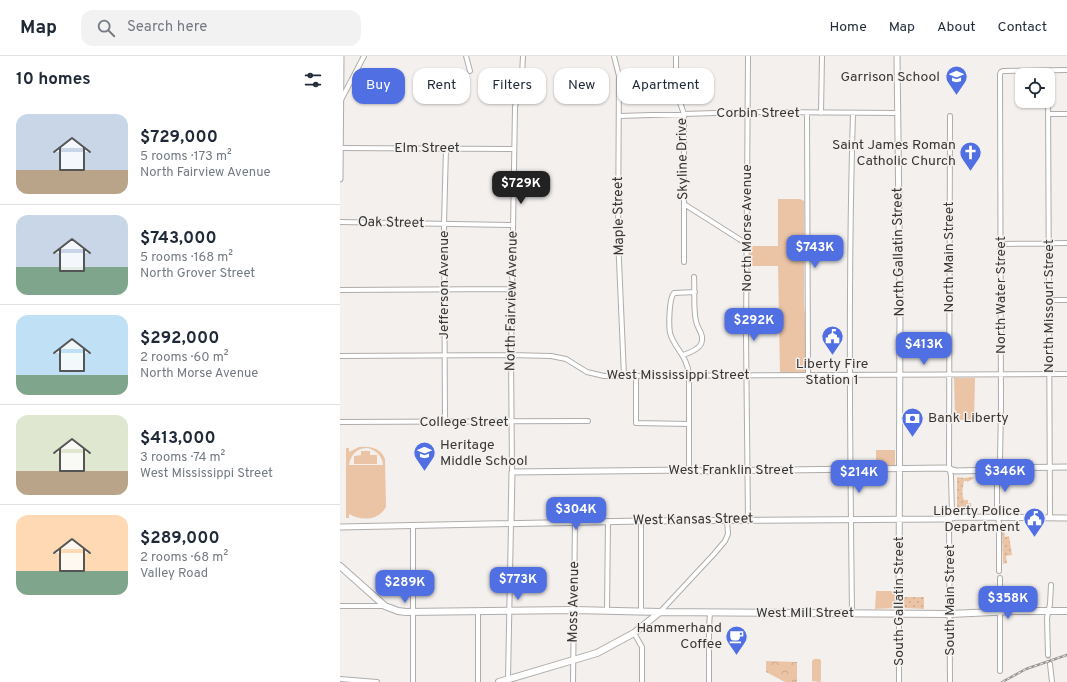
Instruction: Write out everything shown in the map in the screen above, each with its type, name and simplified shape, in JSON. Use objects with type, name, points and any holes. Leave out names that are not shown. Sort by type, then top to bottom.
[{"type":"main road","points":[[340,566],[385,606]]},
{"type":"main road","name":"West Mill Street","points":[[385,606],[398,611],[412,612],[478,610],[608,610],[660,612],[950,614],[1050,610],[1067,611]]},
{"type":"main road","points":[[499,682],[597,653],[634,632],[660,612]]},
{"type":"street","points":[[340,179],[341,56]]},
{"type":"street","points":[[341,100],[364,56]]},
{"type":"street","points":[[466,56],[469,68]]},
{"type":"street","name":"North Fairview Avenue","points":[[511,524],[511,355],[515,103],[522,76],[523,56]]},
{"type":"street","name":"Maple Street","points":[[614,56],[619,76],[618,237],[624,376]]},
{"type":"street","name":"Skyline Drive","points":[[676,56],[676,91],[684,114],[684,262]]},
{"type":"street","name":"North Morse Avenue","points":[[748,56],[746,375],[748,520]]},
{"type":"street","points":[[821,113],[822,56]]},
{"type":"street","name":"North Gallatin Street","points":[[897,56],[900,374],[899,519]]},
{"type":"street","points":[[1055,72],[1067,70]]},
{"type":"street","name":"North Water Street","points":[[999,571],[997,477],[1000,459],[1001,374],[1001,72],[1015,72]]},
{"type":"street","name":"North Missouri Street","points":[[1048,108],[1048,374],[1050,518]]},
{"type":"street","name":"Corbin Street","points":[[618,116],[748,112],[898,113]]},
{"type":"street","points":[[807,113],[808,374]]},
{"type":"street","points":[[852,113],[850,242],[850,470],[852,613]]},
{"type":"street","points":[[1048,114],[1067,114]]},
{"type":"street","name":"North Main Street","points":[[950,116],[949,374],[952,505],[950,518]]},
{"type":"street","name":"Elm Street","points":[[340,148],[514,149]]},
{"type":"street","name":"Jefferson Avenue","points":[[445,422],[444,224],[446,148]]},
{"type":"street","points":[[684,204],[747,244]]},
{"type":"street","name":"Oak Street","points":[[340,222],[513,225]]},
{"type":"street","points":[[1001,244],[1067,243]]},
{"type":"street","points":[[683,355],[697,349],[701,345],[702,339],[701,331],[696,320],[694,277]]},
{"type":"street","points":[[340,290],[513,289]]},
{"type":"street","points":[[689,470],[689,375],[683,355],[671,338],[670,299],[674,293],[695,292]]},
{"type":"street","points":[[1048,300],[1067,300]]},
{"type":"street","name":"West Mississippi Street","points":[[340,356],[511,355],[556,357],[566,360],[587,372],[604,376],[808,374],[949,374],[953,376],[1067,374]]},
{"type":"street","points":[[636,376],[636,423],[689,424]]},
{"type":"street","name":"College Street","points":[[340,422],[588,421]]},
{"type":"street","name":"West Franklin Street","points":[[512,472],[899,469],[950,469],[956,471],[1067,467]]},
{"type":"street","name":"West Kansas Street","points":[[340,527],[641,521],[944,519],[999,517],[1067,518]]},
{"type":"street","name":"South Main Street","points":[[950,518],[950,682]]},
{"type":"street","name":"South Gallatin Street","points":[[899,519],[899,682]]},
{"type":"street","points":[[660,612],[672,597],[725,541],[728,534],[727,520]]},
{"type":"street","points":[[641,521],[641,611]]},
{"type":"street","name":"Moss Avenue","points":[[573,682],[575,522]]},
{"type":"street","points":[[608,522],[608,610]]},
{"type":"street","points":[[508,679],[511,524]]},
{"type":"street","points":[[413,525],[413,682]]},
{"type":"street","points":[[1000,578],[1000,671]]},
{"type":"street","points":[[1048,655],[1047,618],[1050,610],[1051,585]]},
{"type":"street","points":[[340,606],[385,606]]},
{"type":"street","points":[[478,610],[478,682]]},
{"type":"street","points":[[709,682],[710,612]]},
{"type":"street","points":[[634,632],[642,647],[642,682]]},
{"type":"street","points":[[1050,664],[1052,682]]},
{"type":"street","points":[[340,679],[377,682]]},
{"type":"green space","points":[[778,199],[800,199],[804,201],[804,306],[806,322],[806,369],[804,373],[780,373],[778,266],[750,266],[750,246],[778,246]]},
{"type":"green space","points":[[954,378],[975,378],[974,420],[955,420]]},
{"type":"green space","points":[[359,447],[371,447],[381,452],[385,459],[386,507],[379,515],[364,519],[349,514],[349,518],[346,518],[346,448],[349,448],[349,452]],"holes":[[[364,448],[371,449],[380,456],[383,465],[349,465],[355,452]]]},
{"type":"green space","points":[[876,450],[895,450],[895,466],[876,467]]},
{"type":"green space","points":[[361,451],[370,451],[370,455],[377,455],[377,464],[354,464],[354,456],[361,455]]},
{"type":"green space","points":[[957,477],[974,477],[967,482],[964,481],[962,490],[964,500],[968,500],[968,503],[971,503],[972,511],[957,511]]},
{"type":"green space","points":[[1002,530],[1004,530],[1005,537],[1009,536],[1012,555],[1006,556],[1007,563],[1003,564]]},
{"type":"green space","points":[[876,591],[897,591],[897,604],[895,608],[875,609]]},
{"type":"green space","points":[[902,597],[924,597],[924,609],[905,608],[901,605]]},
{"type":"green space","points":[[814,659],[820,659],[821,661],[820,682],[812,681],[812,661]]},
{"type":"green space","points":[[766,661],[797,662],[797,682],[785,682],[766,672]]},
{"type":"tunnel","points":[[1048,655],[1050,664]]},
{"type":"railway","points":[[1002,682],[1026,669],[1067,655]]},
{"type":"place","name":"Garrison School","points":[[956,96]]},
{"type":"place","name":"Saint James Roman Catholic Church","points":[[971,172]]},
{"type":"place","name":"Liberty Fire Station 1","points":[[832,356]]},
{"type":"place","name":"Bank Liberty","points":[[912,438]]},
{"type":"place","name":"Heritage Middle School","points":[[424,472]]},
{"type":"place","name":"Liberty Police Department","points":[[1035,538]]},
{"type":"place","name":"Hammerhand Coffee","points":[[737,656]]}]
